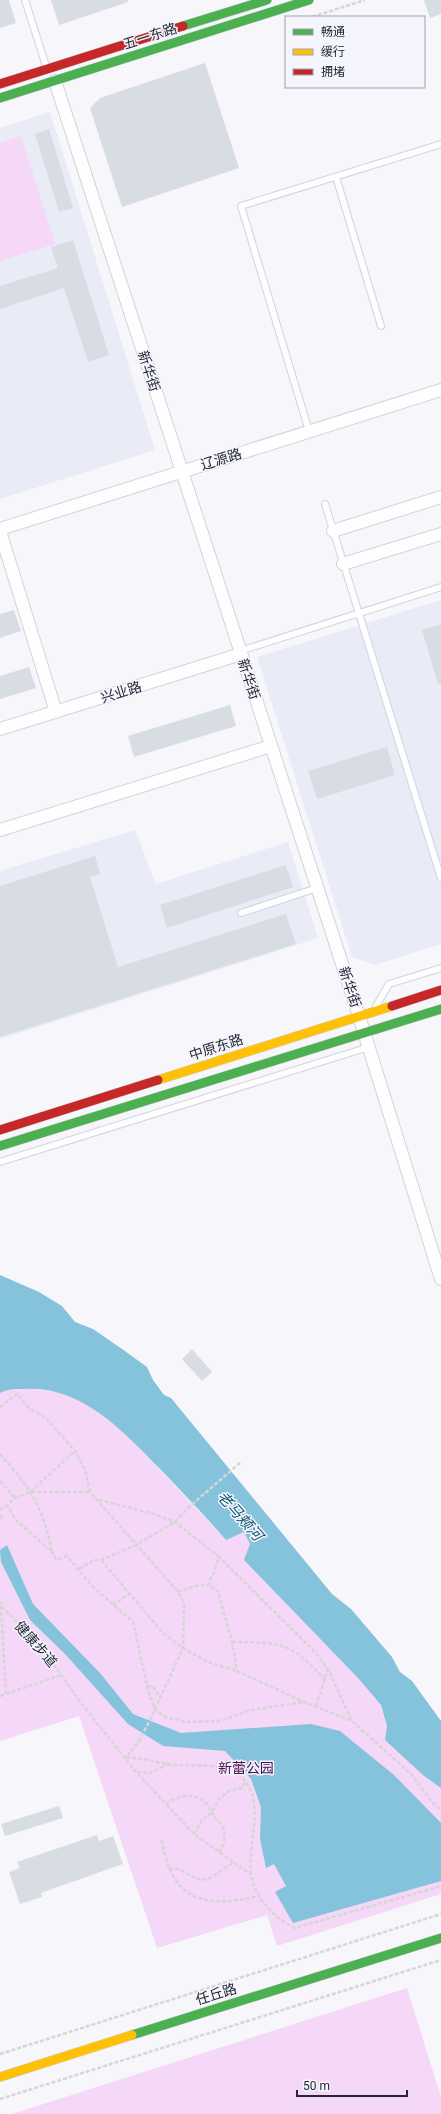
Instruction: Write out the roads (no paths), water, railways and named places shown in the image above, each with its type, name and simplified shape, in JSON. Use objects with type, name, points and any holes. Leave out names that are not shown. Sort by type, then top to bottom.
[{"type":"street","name":"五一东路","points":[[0,84],[267,0]]},
{"type":"street","name":"五一东路","points":[[0,98],[309,0]]},
{"type":"street","name":"新华街","points":[[53,81],[182,471],[359,1016],[441,1279]]},
{"type":"street","name":"辽源路","points":[[0,530],[441,390]]},
{"type":"street","points":[[333,531],[441,497]]},
{"type":"street","points":[[0,530],[56,712]]},
{"type":"street","points":[[343,564],[441,534]]},
{"type":"street","name":"兴业路","points":[[0,729],[241,652]]},
{"type":"street","points":[[0,830],[271,746]]},
{"type":"street","name":"中原东路","points":[[0,1130],[441,990]]},
{"type":"street","points":[[0,1146],[441,1009]]},
{"type":"street","name":"任丘路","points":[[0,2077],[441,1938]]},
{"type":"lane","points":[[25,0],[47,69],[53,81]]},
{"type":"lane","points":[[309,432],[242,206],[441,144]]},
{"type":"lane","points":[[336,177],[381,326]]},
{"type":"lane","points":[[325,504],[441,878]]},
{"type":"lane","points":[[241,652],[441,587]]},
{"type":"lane","points":[[242,912],[317,888]]},
{"type":"lane","points":[[372,1012],[389,984],[441,968]]},
{"type":"lane","points":[[0,1162],[369,1047]]},
{"type":"water","name":"老马颊河","points":[[0,1275],[39,1292],[62,1306],[75,1322],[93,1329],[147,1367],[153,1380],[164,1395],[171,1398],[332,1594],[351,1609],[392,1657],[400,1672],[412,1681],[441,1721],[441,1788],[424,1776],[385,1740],[387,1726],[381,1705],[359,1679],[244,1560],[250,1544],[244,1532],[226,1540],[133,1441],[100,1414],[83,1403],[64,1394],[44,1390],[14,1389],[0,1393]]},
{"type":"water","points":[[7,1545],[33,1604],[100,1673],[133,1714],[181,1733],[311,1724],[340,1731],[394,1775],[441,1823],[441,1881],[293,1923],[275,1892],[286,1886],[274,1864],[266,1868],[260,1839],[261,1807],[251,1779],[225,1751],[163,1746],[128,1724],[65,1654],[30,1620],[1,1562],[0,1550]]},
{"type":"park label","name":"新蕾公园","points":[[246,1768]]}]
